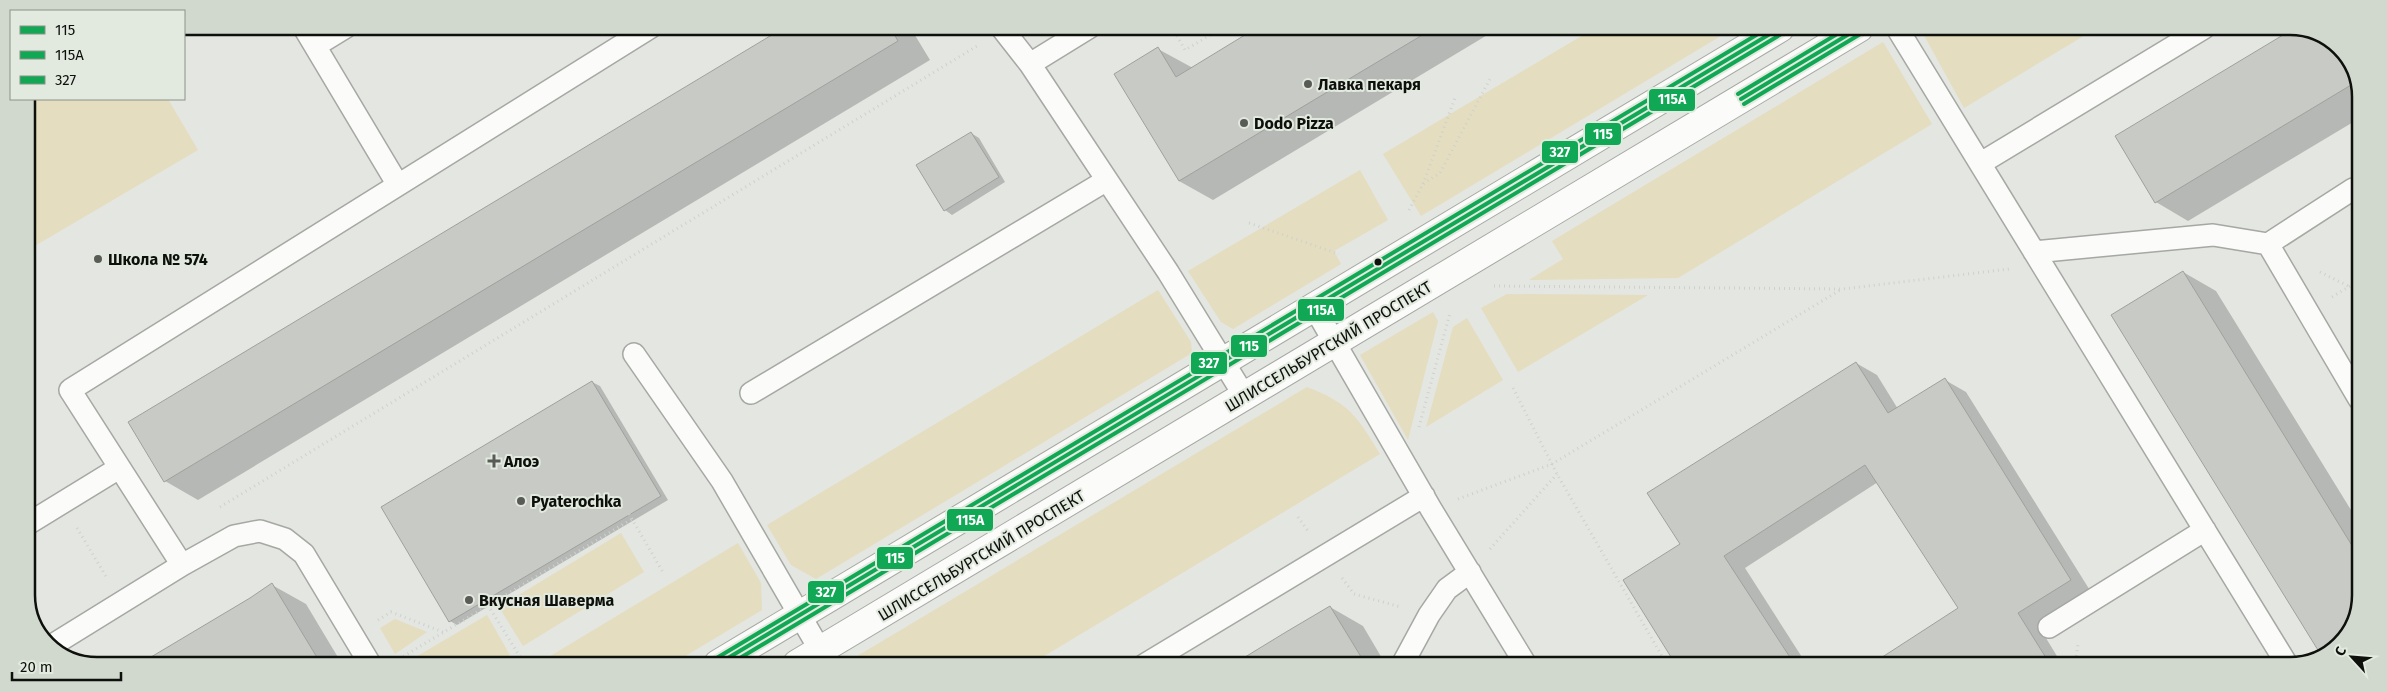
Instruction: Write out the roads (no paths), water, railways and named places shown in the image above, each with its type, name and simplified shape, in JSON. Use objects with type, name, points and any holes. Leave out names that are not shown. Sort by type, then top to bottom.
[{"type":"main road","points":[[730,657],[1768,35]]},
{"type":"main road","name":"ШЛИССЕЛЬБУРГСКИЙ ПРОСПЕКТ","points":[[808,657],[1246,397],[1847,35]]},
{"type":"lane","points":[[308,35],[398,185]]},
{"type":"lane","points":[[315,46],[332,35]]},
{"type":"lane","points":[[182,565],[70,390],[638,35]]},
{"type":"lane","points":[[1007,35],[1030,64],[1224,360],[1246,397]]},
{"type":"lane","points":[[1030,64],[1077,35]]},
{"type":"lane","points":[[1902,35],[2283,657]]},
{"type":"lane","points":[[1981,163],[2192,35]]},
{"type":"lane","points":[[751,392],[1106,180]]},
{"type":"lane","points":[[2038,259],[2212,235],[2268,244],[2352,190]]},
{"type":"lane","points":[[2268,244],[2352,386]]},
{"type":"lane","points":[[1314,307],[1521,657]]},
{"type":"lane","points":[[634,354],[722,481],[820,650]]},
{"type":"lane","points":[[35,520],[119,468]]},
{"type":"lane","points":[[1156,657],[1326,555],[1428,502]]},
{"type":"lane","points":[[2049,626],[2205,530]]},
{"type":"lane","points":[[57,642],[182,565],[234,536],[260,531],[284,539],[304,554],[366,657]]},
{"type":"lane","points":[[1406,657],[1429,615],[1447,590],[1470,572]]},
{"type":"place","name":"Лавка пекаря","points":[[1308,84]]},
{"type":"place","name":"Dodo Pizza","points":[[1244,123]]},
{"type":"place","name":"Школа № 574","points":[[98,259]]},
{"type":"place","name":"Алоэ","points":[[494,461]]},
{"type":"place","name":"Pyaterochka","points":[[521,501]]},
{"type":"place","name":"Вкусная Шаверма","points":[[469,600]]}]
